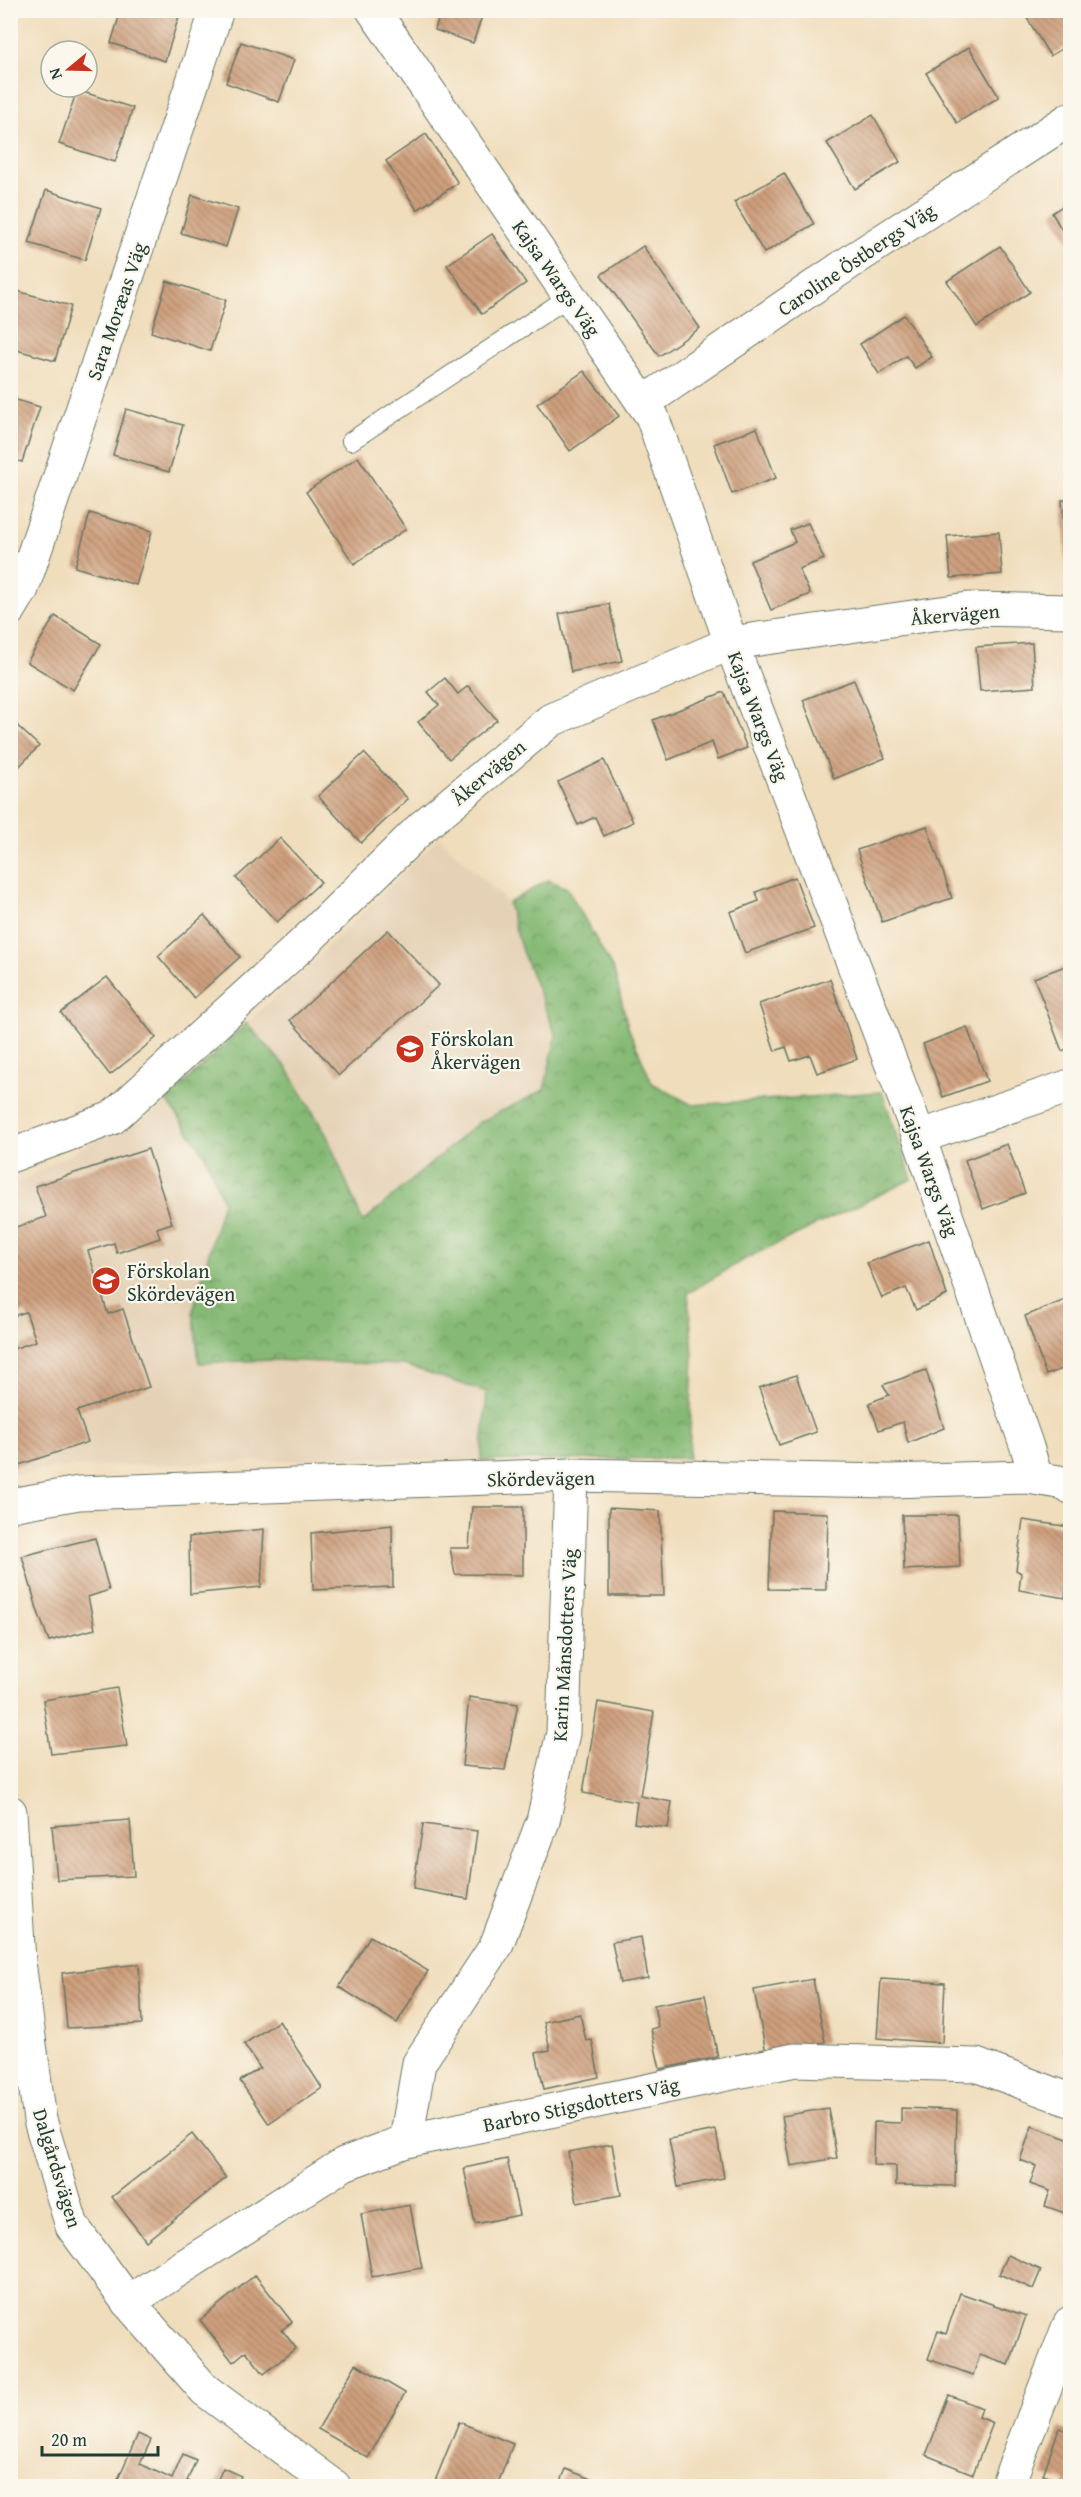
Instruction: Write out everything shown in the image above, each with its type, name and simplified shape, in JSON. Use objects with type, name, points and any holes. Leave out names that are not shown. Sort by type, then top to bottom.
[{"type":"street","name":"Sara Moræas Väg","points":[[10,609],[22,589],[217,10]]},
{"type":"street","name":"Kajsa Wargs Väg","points":[[373,10],[652,416],[731,643],[919,1137],[1028,1447],[1036,1478]]},
{"type":"street","name":"Caroline Östbergs Väg","points":[[643,402],[856,258],[1071,119]]},
{"type":"street","name":"Åkervägen","points":[[10,1156],[112,1118],[306,941],[421,828],[551,720],[731,643],[968,609],[1071,611]]},
{"type":"street","points":[[919,1137],[1071,1086]]},
{"type":"street","name":"Skördevägen","points":[[10,1505],[79,1493],[571,1475],[890,1481],[1036,1478],[1071,1486]]},
{"type":"street","name":"Karin Månsdotters Väg","points":[[406,2141],[419,2062],[496,1946],[543,1821],[563,1733],[571,1475]]},
{"type":"street","name":"Dalgårdsvägen","points":[[10,1812],[19,1962],[40,2120],[72,2226],[128,2302],[205,2390],[334,2487]]},
{"type":"street","name":"Barbro Stigsdotters Väg","points":[[128,2302],[344,2164],[406,2141],[795,2060],[976,2065],[1071,2100]]},
{"type":"street","points":[[1007,2487],[1071,2323]]},
{"type":"lane","points":[[351,441],[570,296]]},
{"type":"shaded area","name":"Förskolan Åkervägen","points":[[439,837],[508,903],[522,951],[554,1030],[544,1090],[478,1123],[363,1223],[327,1136],[287,1068],[246,1023],[302,973]]},
{"type":"shaded area","name":"Förskolan Skördevägen","points":[[167,1100],[205,1155],[223,1201],[193,1311],[199,1363],[271,1360],[395,1365],[488,1392],[481,1461],[373,1458],[66,1467],[11,1474],[10,1187]]},
{"type":"green space","points":[[548,880],[567,888],[614,971],[628,1027],[652,1083],[692,1105],[882,1092],[912,1179],[745,1259],[688,1293],[693,1355],[689,1458],[481,1461],[487,1392],[404,1365],[271,1360],[199,1363],[193,1311],[223,1201],[205,1155],[167,1100],[246,1023],[287,1068],[327,1136],[363,1222],[478,1123],[544,1090],[556,1035],[522,951],[508,903]]},
{"type":"building","points":[[121,10],[181,10],[165,61],[111,43]]},
{"type":"building","points":[[441,10],[484,10],[473,43],[435,30]]},
{"type":"building","points":[[1022,10],[1070,10],[1070,44],[1050,56]]},
{"type":"building","points":[[241,42],[294,60],[279,102],[226,83]]},
{"type":"building","points":[[969,47],[999,97],[957,123],[926,73]]},
{"type":"building","points":[[99,97],[133,108],[115,162],[59,144],[74,99],[99,99]]},
{"type":"building","points":[[873,115],[900,162],[855,189],[827,143]]},
{"type":"building","points":[[426,134],[458,183],[417,210],[386,161]]},
{"type":"building","points":[[784,173],[814,224],[764,253],[734,202]]},
{"type":"building","points":[[46,190],[101,208],[85,260],[29,243]]},
{"type":"building","points":[[192,195],[238,209],[226,247],[181,233]]},
{"type":"building","points":[[1070,201],[1070,244],[1052,213]]},
{"type":"building","points":[[492,234],[526,283],[482,314],[447,265]]},
{"type":"building","points":[[643,246],[700,328],[659,356],[601,275]]},
{"type":"building","points":[[1000,246],[1030,292],[977,327],[947,281]]},
{"type":"building","points":[[167,281],[226,300],[210,351],[151,332]]},
{"type":"building","points":[[10,289],[71,306],[55,361],[10,348]]},
{"type":"building","points":[[904,315],[932,357],[915,368],[906,356],[879,374],[860,344]]},
{"type":"building","points":[[584,371],[619,416],[570,451],[537,404]]},
{"type":"building","points":[[10,398],[40,407],[22,462],[10,459]]},
{"type":"building","points":[[126,409],[183,425],[169,472],[113,455]]},
{"type":"building","points":[[757,428],[776,478],[732,494],[714,444]]},
{"type":"building","points":[[358,457],[406,529],[354,564],[306,492]]},
{"type":"building","points":[[1062,500],[1070,500],[1070,575],[1067,576]]},
{"type":"building","points":[[90,513],[152,531],[136,585],[75,567]]},
{"type":"building","points":[[808,523],[824,559],[799,569],[810,594],[771,610],[750,561],[795,542],[790,530]]},
{"type":"building","points":[[999,532],[1002,574],[951,578],[947,536]]},
{"type":"building","points":[[609,604],[622,661],[571,672],[559,614]]},
{"type":"building","points":[[55,616],[101,644],[73,690],[27,662]]},
{"type":"building","points":[[1032,643],[1035,687],[980,691],[976,647]]},
{"type":"building","points":[[445,678],[458,694],[468,686],[497,720],[449,759],[418,722],[439,705],[428,692]]},
{"type":"building","points":[[854,680],[885,758],[834,779],[803,700]]},
{"type":"building","points":[[724,692],[747,748],[718,759],[712,742],[668,760],[653,720]]},
{"type":"building","points":[[10,719],[39,746],[10,776]]},
{"type":"building","points":[[364,753],[408,799],[361,843],[318,796]]},
{"type":"building","points":[[604,760],[633,822],[604,836],[595,817],[578,825],[558,782]]},
{"type":"building","points":[[927,826],[952,898],[882,922],[857,850]]},
{"type":"building","points":[[280,838],[321,882],[277,922],[236,878]]},
{"type":"building","points":[[795,877],[814,928],[745,953],[730,912],[759,901],[756,892]]},
{"type":"building","points":[[204,915],[240,957],[194,998],[158,956]]},
{"type":"building","points":[[388,930],[439,985],[339,1075],[290,1020]]},
{"type":"building","points":[[1070,964],[1070,1048],[1062,1051],[1034,978]]},
{"type":"building","points":[[107,977],[156,1038],[110,1075],[61,1013]]},
{"type":"building","points":[[830,979],[857,1059],[817,1073],[810,1055],[791,1061],[786,1047],[775,1051],[759,1004]]},
{"type":"building","points":[[967,1027],[987,1081],[943,1097],[923,1044]]},
{"type":"building","points":[[1007,1144],[1025,1193],[983,1209],[965,1160]]},
{"type":"building","points":[[148,1149],[172,1223],[157,1228],[160,1238],[117,1253],[114,1243],[88,1251],[108,1314],[123,1309],[149,1387],[77,1411],[88,1442],[10,1468],[10,1350],[36,1341],[26,1312],[10,1317],[10,1229],[46,1217],[35,1186]]},
{"type":"building","points":[[929,1240],[947,1295],[916,1310],[906,1288],[882,1298],[867,1263]]},
{"type":"building","points":[[1070,1298],[1070,1366],[1046,1375],[1025,1316]]},
{"type":"building","points":[[926,1370],[944,1428],[908,1443],[903,1422],[879,1430],[869,1403],[889,1395],[883,1385]]},
{"type":"building","points":[[796,1375],[816,1432],[779,1445],[759,1388]]},
{"type":"building","points":[[472,1507],[523,1507],[523,1575],[455,1574],[450,1548],[469,1548]]},
{"type":"building","points":[[609,1508],[660,1511],[664,1596],[609,1596]]},
{"type":"building","points":[[772,1511],[828,1513],[826,1590],[769,1589]]},
{"type":"building","points":[[902,1515],[958,1515],[960,1567],[904,1570]]},
{"type":"building","points":[[1023,1520],[1070,1527],[1070,1559],[1065,1598],[1019,1590],[1021,1573],[1016,1570]]},
{"type":"building","points":[[392,1525],[393,1587],[313,1590],[311,1533]]},
{"type":"building","points":[[264,1529],[261,1587],[190,1594],[189,1537]]},
{"type":"building","points":[[95,1538],[109,1590],[88,1597],[95,1629],[49,1641],[22,1556]]},
{"type":"building","points":[[117,1688],[127,1746],[51,1754],[43,1700]]},
{"type":"building","points":[[469,1697],[518,1704],[505,1770],[462,1766]]},
{"type":"building","points":[[598,1702],[654,1712],[640,1796],[672,1802],[668,1828],[634,1823],[637,1802],[583,1793]]},
{"type":"building","points":[[130,1820],[134,1876],[57,1880],[52,1826]]},
{"type":"building","points":[[423,1824],[477,1831],[468,1899],[413,1889]]},
{"type":"building","points":[[370,1936],[428,1971],[397,2023],[339,1987]]},
{"type":"building","points":[[641,1937],[648,1978],[620,1983],[612,1942]]},
{"type":"building","points":[[139,1964],[142,2024],[67,2028],[62,1973]]},
{"type":"building","points":[[813,1979],[825,2042],[766,2053],[754,1990]]},
{"type":"building","points":[[881,1979],[945,1983],[942,2043],[877,2038]]},
{"type":"building","points":[[705,1995],[718,2057],[660,2069],[651,2029],[658,2027],[654,2005]]},
{"type":"building","points":[[580,2014],[586,2041],[592,2040],[599,2077],[544,2089],[536,2053],[550,2050],[544,2022]]},
{"type":"building","points":[[279,2021],[322,2088],[269,2124],[240,2081],[260,2068],[244,2044]]},
{"type":"building","points":[[1070,2034],[1070,2055],[1064,2052]]},
{"type":"building","points":[[1070,2055],[1070,2067],[1066,2066]]},
{"type":"building","points":[[828,2108],[837,2158],[791,2166],[782,2116]]},
{"type":"building","points":[[901,2108],[957,2110],[955,2186],[896,2185],[896,2166],[873,2165],[874,2122],[901,2123]]},
{"type":"building","points":[[1032,2126],[1070,2140],[1070,2215],[1045,2206],[1050,2191],[1030,2184],[1036,2166],[1020,2160]]},
{"type":"building","points":[[716,2130],[724,2178],[678,2187],[669,2139]]},
{"type":"building","points":[[192,2134],[226,2178],[146,2241],[112,2197]]},
{"type":"building","points":[[612,2144],[621,2195],[577,2203],[568,2152]]},
{"type":"building","points":[[507,2159],[519,2215],[475,2224],[464,2168]]},
{"type":"building","points":[[410,2205],[422,2268],[372,2277],[361,2214]]},
{"type":"building","points":[[1008,2255],[1041,2270],[1033,2289],[999,2274]]},
{"type":"building","points":[[255,2275],[292,2322],[282,2330],[296,2348],[264,2374],[246,2351],[233,2362],[200,2320]]},
{"type":"building","points":[[960,2293],[1026,2316],[1009,2365],[980,2355],[973,2375],[928,2359],[938,2331],[946,2334]]},
{"type":"building","points":[[356,2364],[405,2393],[368,2458],[318,2429]]},
{"type":"building","points":[[949,2395],[982,2408],[979,2417],[993,2423],[973,2474],[926,2455]]},
{"type":"building","points":[[459,2422],[513,2444],[497,2486],[433,2486]]},
{"type":"building","points":[[1059,2428],[1070,2432],[1070,2486],[1063,2486],[1065,2482],[1043,2475]]},
{"type":"building","points":[[138,2434],[151,2440],[140,2464],[172,2479],[183,2454],[196,2460],[187,2481],[199,2486],[115,2486]]},
{"type":"building","points":[[223,2468],[241,2476],[236,2486],[215,2486]]},
{"type":"building","points":[[566,2469],[608,2486],[559,2486]]},
{"type":"place","name":"Förskolan Åkervägen","points":[[410,1049]]},
{"type":"place","name":"Förskolan Skördevägen","points":[[106,1281]]}]
